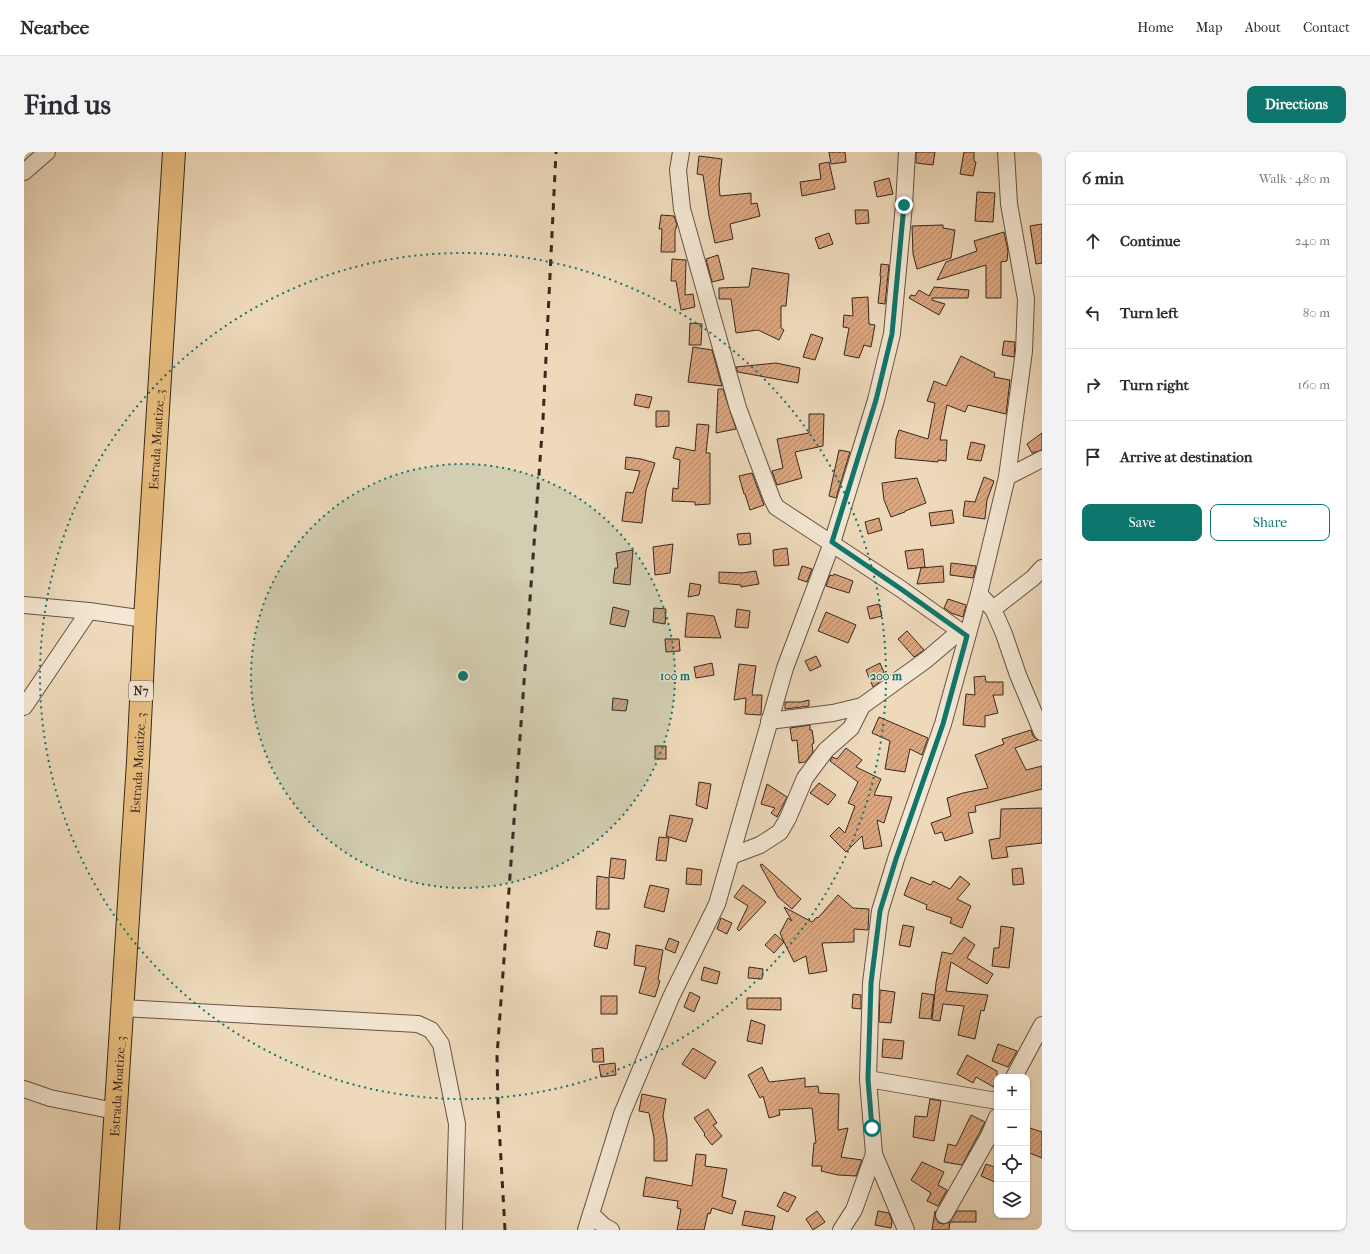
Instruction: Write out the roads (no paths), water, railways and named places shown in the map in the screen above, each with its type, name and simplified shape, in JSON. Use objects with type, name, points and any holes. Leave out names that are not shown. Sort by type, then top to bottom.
[{"type":"highway","name":"Estrada Moatize_3","points":[[108,1230],[138,762],[145,619],[174,152]]},
{"type":"street","points":[[24,172],[47,152]]},
{"type":"street","points":[[681,152],[678,170],[682,209],[738,408],[776,507],[832,542],[964,633]]},
{"type":"street","points":[[586,1230],[622,1114],[671,997],[717,904],[785,668],[832,542],[876,400],[892,334],[904,205],[907,152]]},
{"type":"street","points":[[906,1230],[874,1154],[868,1079],[871,983],[880,911],[896,859],[943,724],[964,633],[979,594],[1007,477],[1024,351],[1026,299],[1008,204],[1006,152]]},
{"type":"street","points":[[1007,477],[1042,459]]},
{"type":"street","points":[[993,609],[1032,578],[1042,568]]},
{"type":"street","points":[[979,594],[993,609],[1018,675],[1042,732]]},
{"type":"street","points":[[24,605],[89,611],[145,619]]},
{"type":"street","points":[[24,707],[89,611]]},
{"type":"street","points":[[769,721],[833,713],[862,706],[964,633]]},
{"type":"street","points":[[731,856],[760,845],[780,832],[788,818],[805,778],[826,750],[851,728],[862,706]]},
{"type":"street","points":[[122,1008],[418,1024],[431,1030],[441,1044],[457,1124],[454,1230]]},
{"type":"street","points":[[1016,1074],[1042,1025]]},
{"type":"street","points":[[868,1079],[994,1100]]},
{"type":"street","points":[[24,1089],[50,1098],[115,1111]]},
{"type":"street","points":[[944,1215],[989,1136],[994,1124]]},
{"type":"street","points":[[841,1230],[854,1210],[874,1154]]},
{"type":"street","points":[[591,1214],[605,1227],[611,1230]]},
{"type":"railway","points":[[505,1230],[498,1107],[497,1056],[543,419],[556,152]]}]
